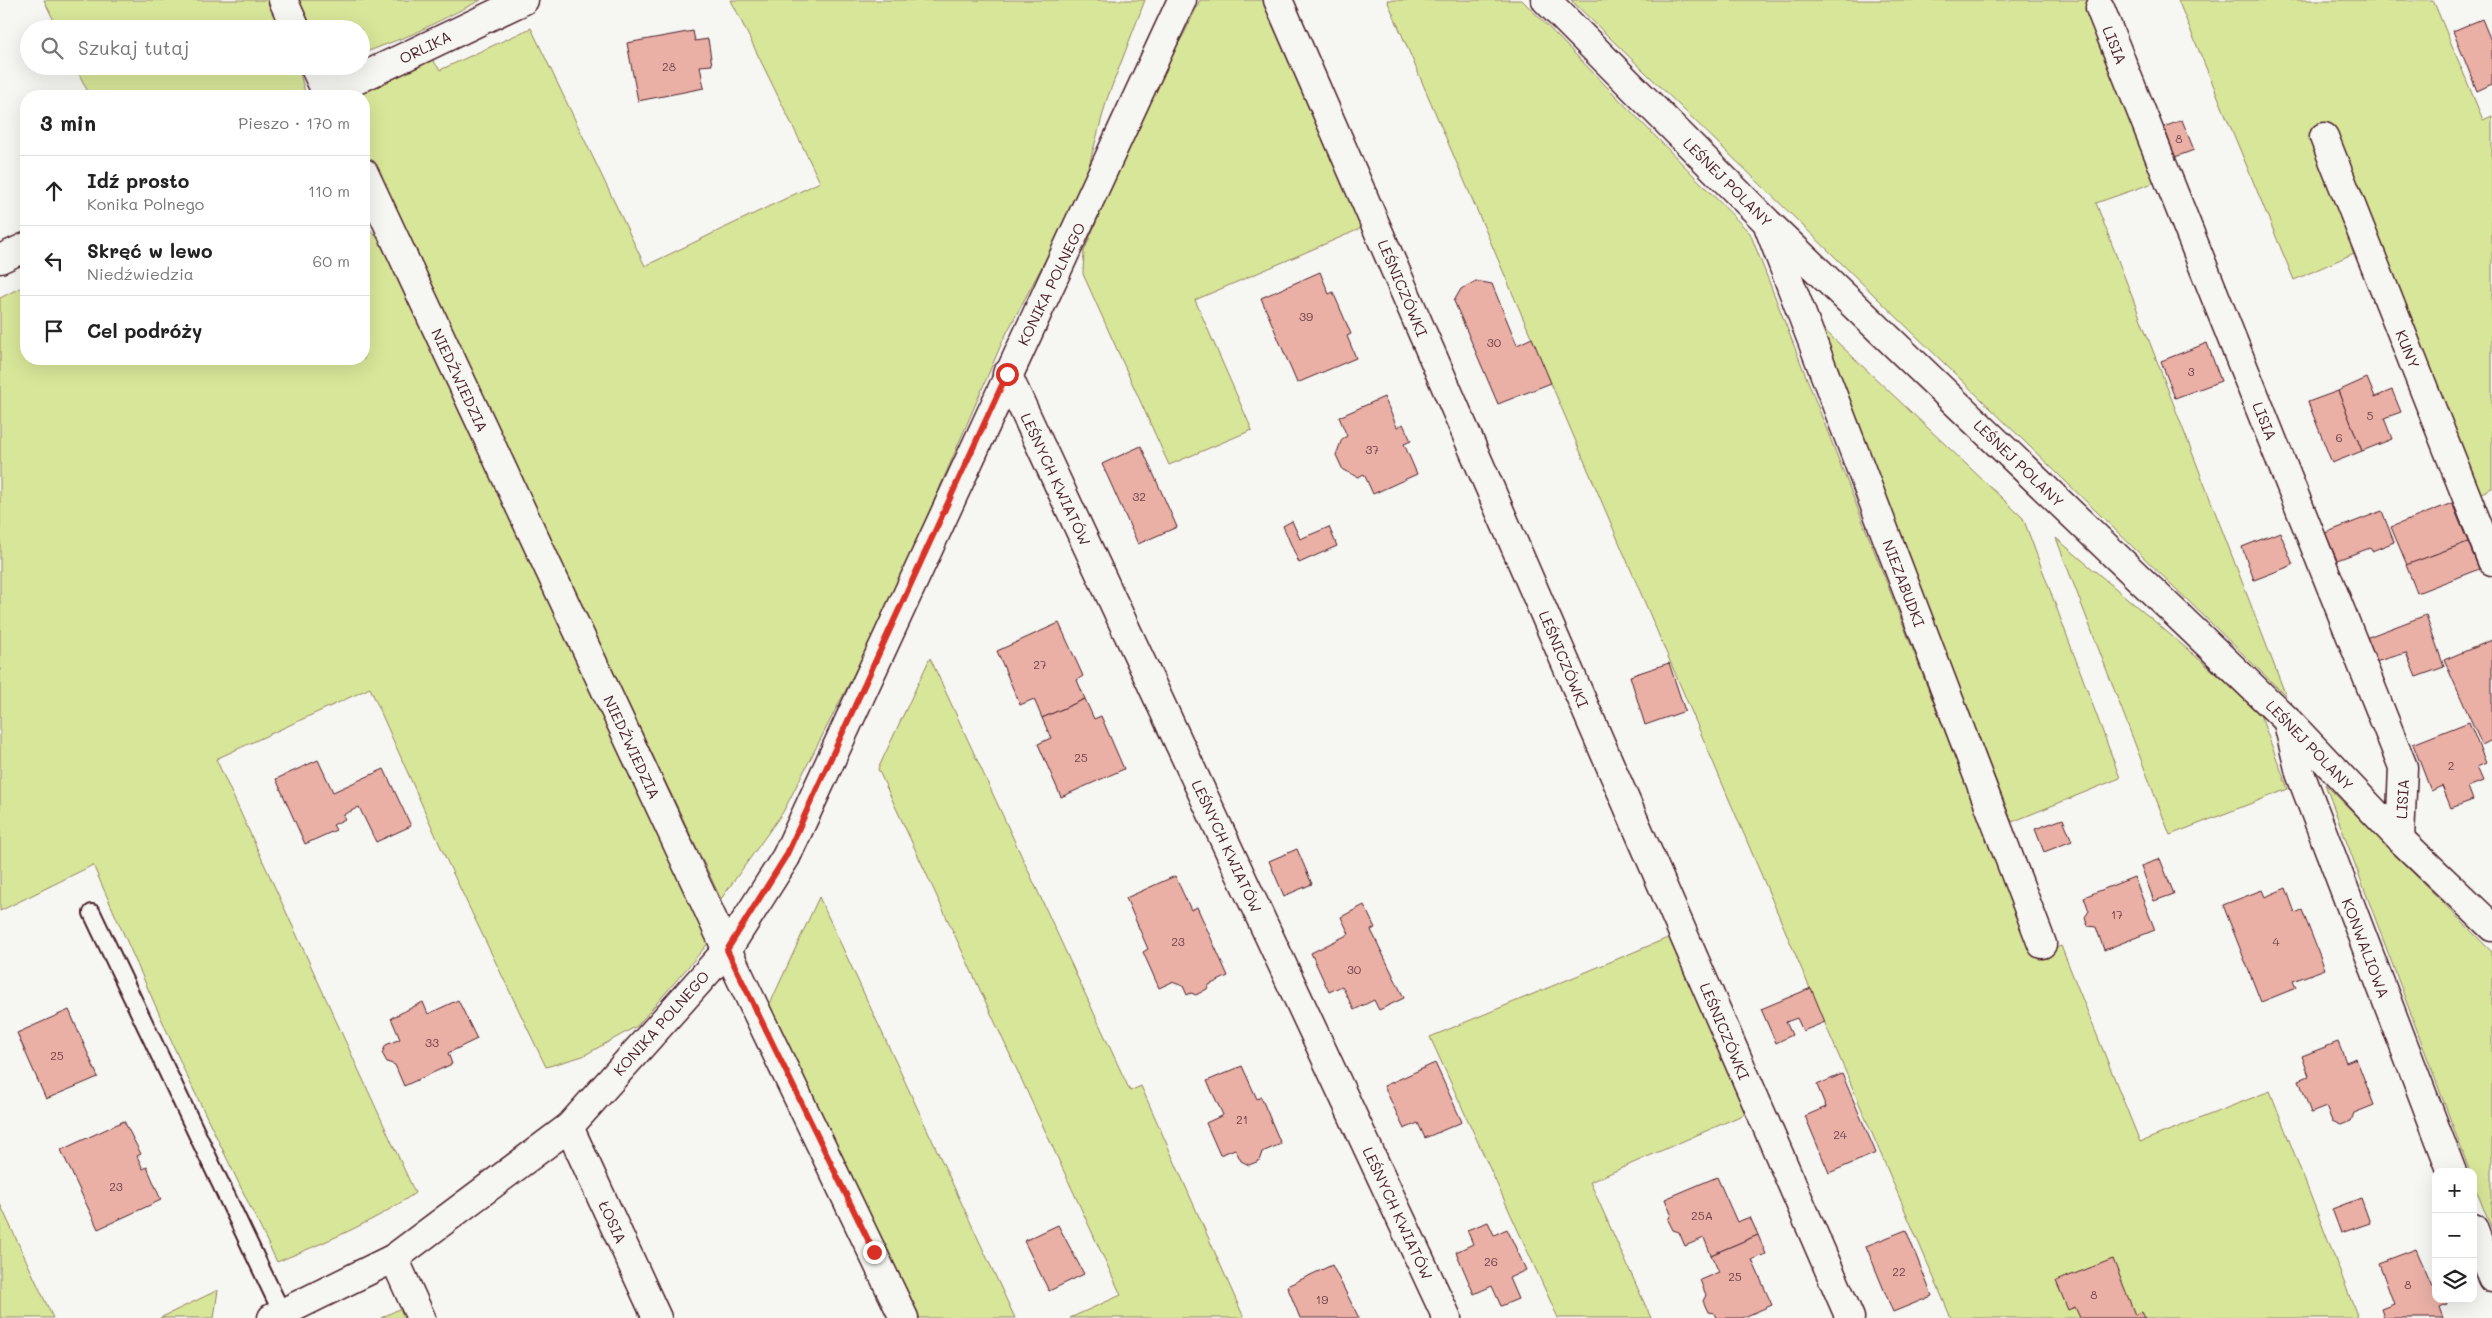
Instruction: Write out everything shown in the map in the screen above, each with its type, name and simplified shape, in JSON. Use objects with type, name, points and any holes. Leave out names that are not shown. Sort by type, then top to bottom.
[{"type":"street","points":[[283,0],[292,20]]},
{"type":"street","name":"ORLIKA","points":[[370,74],[524,0]]},
{"type":"street","name":"KONIKA POLNEGO","points":[[277,1316],[394,1258],[569,1126],[727,950],[786,856],[1007,374],[1055,278],[1182,0]]},
{"type":"street","name":"LEŚNICZÓWKI","points":[[1278,0],[1850,1318]]},
{"type":"street","name":"LEŚNEJ POLANY","points":[[1546,0],[1767,222],[2288,721],[2400,839],[2492,927]]},
{"type":"street","name":"LISIA","points":[[2100,8],[2403,768],[2400,839]]},
{"type":"street","points":[[318,75],[325,90]]},
{"type":"street","name":"ORLIKA","points":[[337,90],[368,75]]},
{"type":"street","name":"KUNY","points":[[2324,137],[2492,561]]},
{"type":"street","name":"NIEDŹWIEDZIA","points":[[370,186],[727,950],[904,1318]]},
{"type":"street","name":"NIEZABUDKI","points":[[1767,222],[2042,944]]},
{"type":"street","points":[[0,259],[20,250]]},
{"type":"street","name":"LEŚNYCH KWIATÓW","points":[[1007,374],[1447,1318]]},
{"type":"street","name":"KONWALIOWA","points":[[2288,721],[2300,773],[2450,1168]]},
{"type":"street","name":"ŁOSIA","points":[[569,1126],[657,1318]]},
{"type":"street","points":[[2477,1239],[2492,1278]]},
{"type":"street","points":[[394,1258],[421,1318]]},
{"type":"lane","points":[[92,913],[277,1316]]},
{"type":"green space","points":[[44,0],[268,0],[277,20],[54,20]]},
{"type":"green space","points":[[299,0],[481,0],[413,34],[370,51],[370,20],[309,20]]},
{"type":"green space","points":[[731,0],[1145,0],[1107,99],[1082,191],[1003,340],[889,606],[783,812],[721,899],[370,161],[370,90],[367,90],[432,59],[440,70],[531,28],[645,266],[820,182]]},
{"type":"green space","points":[[1200,0],[1265,0],[1362,228],[1195,300],[1252,430],[1169,465],[1083,274],[1084,251],[1156,82],[1185,32]]},
{"type":"green space","points":[[1387,0],[1522,0],[1750,233],[2033,957],[2061,946],[2140,1142],[2270,1091],[2358,1318],[1951,1318]]},
{"type":"green space","points":[[1571,0],[2103,0],[2159,181],[2096,203],[2286,696]]},
{"type":"green space","points":[[2178,0],[2433,0],[2483,120],[2492,116],[2492,488],[2475,496],[2361,250],[2294,280]]},
{"type":"green space","points":[[80,75],[300,75],[304,90],[87,90]]},
{"type":"green space","points":[[370,229],[385,247],[712,939],[637,1026],[583,1056],[546,1067],[447,861],[370,688],[216,759],[415,1193],[366,1223],[277,1262],[185,1072],[93,865],[0,911],[0,298],[20,288],[20,365],[370,365]]},
{"type":"green space","points":[[1817,323],[2023,518],[2120,778],[2012,822]]},
{"type":"green space","points":[[2056,538],[2258,709],[2288,789],[2170,835]]},
{"type":"green space","points":[[930,658],[1130,1091],[1141,1086],[1244,1318],[1070,1318],[1121,1295],[878,769]]},
{"type":"green space","points":[[2325,784],[2492,952],[2492,1230],[2477,1192],[2477,1168],[2469,1168]]},
{"type":"green space","points":[[819,897],[1015,1318],[915,1318],[769,1006]]},
{"type":"green space","points":[[1670,937],[1747,1113],[1590,1182],[1651,1318],[1558,1318],[1430,1037]]},
{"type":"green space","points":[[0,1204],[53,1318],[0,1318]]},
{"type":"green space","points":[[218,1290],[214,1318],[160,1318]]},
{"type":"green space","points":[[407,1305],[413,1318],[381,1318]]},
{"type":"building","points":[[2482,19],[2492,43],[2492,84],[2477,91],[2453,31]]},
{"type":"building","points":[[693,31],[695,41],[708,39],[712,65],[700,66],[704,88],[638,101],[627,43]]},
{"type":"building","points":[[2182,120],[2194,150],[2175,157],[2164,127]]},
{"type":"building","points":[[1320,272],[1329,294],[1333,292],[1351,334],[1347,336],[1356,358],[1297,383],[1261,298]]},
{"type":"building","points":[[1476,281],[1492,284],[1517,345],[1532,338],[1551,383],[1498,404],[1454,301],[1461,289]]},
{"type":"building","points":[[2207,343],[2221,381],[2175,398],[2161,361]]},
{"type":"building","points":[[2367,378],[2375,397],[2392,390],[2401,412],[2384,418],[2392,439],[2362,451],[2338,391]]},
{"type":"building","points":[[2338,391],[2362,451],[2332,463],[2308,402]]},
{"type":"building","points":[[1384,397],[1397,427],[1403,424],[1411,441],[1404,444],[1417,474],[1373,494],[1364,474],[1358,477],[1343,470],[1336,455],[1342,439],[1347,436],[1339,417]]},
{"type":"building","points":[[1141,446],[1177,527],[1138,544],[1102,464]]},
{"type":"building","points":[[2452,503],[2468,542],[2407,565],[2391,527]]},
{"type":"building","points":[[2382,511],[2394,542],[2372,551],[2370,548],[2337,560],[2325,533]]},
{"type":"building","points":[[1292,521],[1300,539],[1329,527],[1337,546],[1299,563],[1283,526]]},
{"type":"building","points":[[2280,532],[2293,565],[2254,580],[2242,547]]},
{"type":"building","points":[[2468,542],[2479,569],[2417,593],[2406,565]]},
{"type":"building","points":[[2426,615],[2444,667],[2416,677],[2406,653],[2372,663],[2363,639]]},
{"type":"building","points":[[1059,623],[1083,676],[1077,680],[1085,699],[1042,718],[1034,699],[1020,705],[997,651]]},
{"type":"building","points":[[2492,640],[2492,740],[2482,745],[2444,660]]},
{"type":"building","points":[[1669,663],[1685,711],[1645,725],[1630,676]]},
{"type":"building","points":[[1085,699],[1094,719],[1101,716],[1124,769],[1061,797],[1038,744],[1051,738],[1042,718]]},
{"type":"building","points":[[2469,722],[2486,763],[2477,767],[2483,781],[2468,787],[2473,800],[2451,808],[2442,786],[2431,791],[2413,744]]},
{"type":"building","points":[[318,760],[333,792],[384,769],[411,826],[376,842],[359,807],[343,815],[345,819],[333,825],[336,830],[305,844],[276,779]]},
{"type":"building","points":[[2063,819],[2072,841],[2044,852],[2035,829]]},
{"type":"building","points":[[1297,849],[1312,884],[1284,896],[1269,861]]},
{"type":"building","points":[[2160,859],[2174,894],[2154,901],[2141,866]]},
{"type":"building","points":[[1175,876],[1191,910],[1197,907],[1228,976],[1209,985],[1207,989],[1196,995],[1191,993],[1187,995],[1183,986],[1172,982],[1159,988],[1143,952],[1148,949],[1126,898]]},
{"type":"building","points":[[2134,877],[2155,930],[2104,950],[2096,927],[2088,926],[2085,917],[2089,911],[2084,897]]},
{"type":"building","points":[[2286,888],[2295,913],[2302,910],[2325,969],[2293,981],[2296,988],[2261,1002],[2223,905],[2262,890],[2265,897]]},
{"type":"building","points":[[1364,905],[1375,928],[1371,930],[1404,998],[1379,1010],[1374,1000],[1354,1010],[1342,986],[1329,992],[1311,953],[1349,934],[1341,917]]},
{"type":"building","points":[[1811,988],[1825,1022],[1803,1031],[1797,1018],[1786,1022],[1792,1035],[1776,1043],[1761,1009]]},
{"type":"building","points":[[458,1000],[477,1039],[448,1053],[452,1064],[404,1086],[395,1065],[387,1062],[382,1053],[386,1045],[400,1039],[391,1018],[423,1002],[428,1014]]},
{"type":"building","points":[[69,1010],[98,1077],[46,1099],[17,1033]]},
{"type":"building","points":[[2338,1042],[2346,1062],[2356,1058],[2374,1105],[2354,1113],[2351,1121],[2341,1125],[2332,1121],[2326,1107],[2311,1113],[2299,1080],[2309,1076],[2302,1056]]},
{"type":"building","points":[[1435,1063],[1462,1122],[1425,1138],[1418,1123],[1404,1129],[1384,1086]]},
{"type":"building","points":[[1242,1066],[1257,1099],[1261,1097],[1281,1144],[1262,1152],[1259,1161],[1249,1165],[1241,1161],[1235,1149],[1220,1155],[1206,1123],[1223,1115],[1207,1081]]},
{"type":"building","points":[[1842,1074],[1876,1153],[1829,1173],[1805,1116],[1826,1107],[1817,1085]]},
{"type":"building","points":[[124,1121],[141,1154],[137,1156],[143,1169],[147,1167],[161,1200],[98,1229],[61,1150]]},
{"type":"building","points":[[1717,1177],[1737,1222],[1750,1217],[1758,1235],[1711,1255],[1704,1238],[1685,1246],[1679,1232],[1673,1230],[1668,1220],[1671,1214],[1665,1199]]},
{"type":"building","points":[[2361,1198],[2370,1223],[2341,1233],[2332,1209]]},
{"type":"building","points":[[1488,1222],[1494,1235],[1507,1229],[1526,1270],[1509,1278],[1518,1299],[1501,1306],[1492,1286],[1474,1294],[1456,1252],[1473,1244],[1467,1230]]},
{"type":"building","points":[[1058,1225],[1084,1274],[1049,1291],[1024,1241]]},
{"type":"building","points":[[1906,1230],[1932,1296],[1893,1312],[1866,1246]]},
{"type":"building","points":[[1758,1235],[1766,1254],[1752,1260],[1772,1305],[1742,1318],[1716,1318],[1714,1313],[1708,1312],[1703,1301],[1706,1295],[1700,1280],[1719,1272],[1711,1255]]},
{"type":"building","points":[[2416,1249],[2432,1286],[2432,1303],[2447,1303],[2440,1307],[2444,1318],[2384,1318],[2381,1309],[2394,1304],[2379,1263]]},
{"type":"building","points":[[2113,1259],[2135,1315],[2142,1312],[2145,1318],[2080,1318],[2075,1307],[2068,1310],[2056,1281]]},
{"type":"building","points":[[1332,1265],[1359,1318],[1300,1318],[1287,1286]]},
{"type":"route","points":[[874,1252],[727,950],[786,856],[1007,374]]}]
